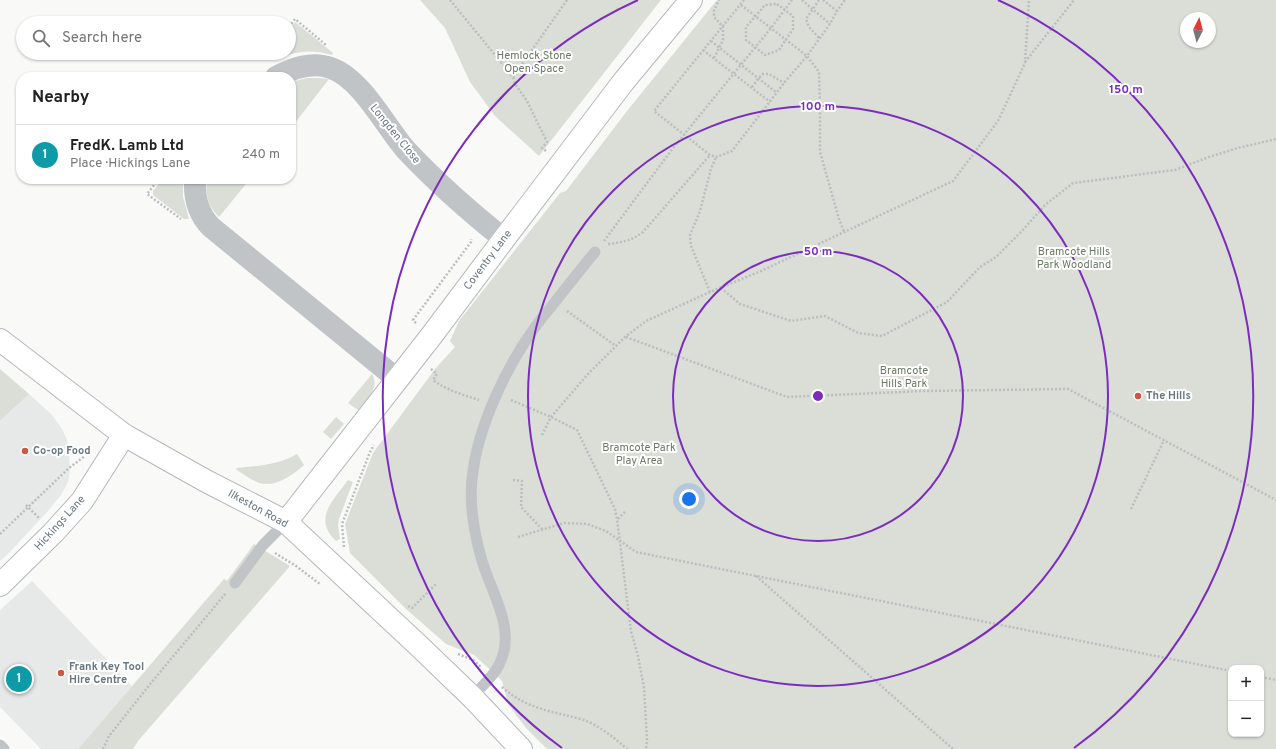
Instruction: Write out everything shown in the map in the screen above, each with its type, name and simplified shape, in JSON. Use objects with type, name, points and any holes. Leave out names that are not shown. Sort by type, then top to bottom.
[{"type":"main road","name":"Coventry Lane","points":[[286,522],[432,335],[624,81],[691,0]]},
{"type":"main road","name":"Ilkeston Road","points":[[0,340],[124,435],[206,481],[286,522],[419,646],[472,698],[520,749]]},
{"type":"main road","name":"Hickings Lane","points":[[0,585],[53,533],[82,501],[124,435]]},
{"type":"street","name":"Longden Close","points":[[286,72],[302,66],[316,65],[330,67],[345,75],[367,98],[406,150],[480,220],[504,239]]},
{"type":"street","points":[[194,184],[196,200],[202,215],[211,227],[397,379]]},
{"type":"lane","points":[[472,698],[490,678],[499,665],[504,654],[506,644],[506,632],[494,591],[482,562],[471,504],[471,487],[477,447],[487,416],[514,360],[531,332],[595,252]]},
{"type":"lane","points":[[235,583],[263,545],[286,522]]},
{"type":"lane","points":[[0,745],[4,749]]},
{"type":"path","points":[[450,0],[513,77],[515,84],[527,101],[547,142],[542,148],[548,153]]},
{"type":"path","points":[[513,77],[567,0]]},
{"type":"path","points":[[714,58],[723,40],[723,28],[714,17],[714,10],[719,0]]},
{"type":"path","points":[[744,0],[723,28],[703,50],[654,111],[710,155],[716,157],[732,151],[820,39],[845,0]]},
{"type":"path","points":[[710,155],[643,232],[635,238],[624,242],[602,245],[684,135],[792,0]]},
{"type":"path","points":[[802,0],[830,24]]},
{"type":"path","points":[[818,0],[806,19],[809,27],[820,39]]},
{"type":"path","points":[[823,0],[837,11]]},
{"type":"path","points":[[1025,63],[1029,0]]},
{"type":"path","points":[[542,435],[551,417],[588,374],[625,337],[646,322],[710,292],[761,272],[953,181],[998,121],[1025,63],[1074,0]]},
{"type":"path","points":[[777,4],[793,16],[793,29],[779,50],[765,55],[746,40],[746,27],[756,16],[765,5],[777,4]]},
{"type":"path","points":[[741,5],[807,56],[819,72],[820,152],[844,232]]},
{"type":"path","points":[[296,20],[337,54],[330,67]]},
{"type":"path","points":[[711,42],[777,93]]},
{"type":"path","points":[[703,50],[770,102]]},
{"type":"path","points":[[752,87],[763,74],[769,74],[784,83]]},
{"type":"path","points":[[721,288],[740,304],[791,321],[825,316],[858,333],[882,336],[947,302],[980,267],[996,257],[1045,205],[1073,182],[1175,170],[1209,156],[1276,139]]},
{"type":"path","points":[[710,292],[691,246],[690,234],[700,212],[711,169],[716,157]]},
{"type":"path","points":[[156,184],[147,194],[188,225],[202,215]]},
{"type":"path","points":[[554,303],[574,315],[616,346]]},
{"type":"path","points":[[625,337],[787,397],[923,391],[1068,390],[1276,500]]},
{"type":"path","points":[[431,369],[437,374],[433,380],[454,393],[485,402],[506,398],[577,430],[615,508],[631,631],[638,656],[644,688],[647,740],[646,749]]},
{"type":"path","points":[[578,433],[584,433]]},
{"type":"path","points":[[1131,509],[1164,440]]},
{"type":"path","points":[[344,547],[342,524],[374,445]]},
{"type":"path","points":[[0,534],[69,468],[91,450],[109,459]]},
{"type":"path","points":[[513,480],[522,481],[521,507],[544,530]]},
{"type":"path","points":[[617,519],[625,512]]},
{"type":"path","points":[[518,537],[564,523],[587,524],[606,531],[636,552],[1228,670]]},
{"type":"path","points":[[755,576],[953,749]]},
{"type":"path","points":[[102,749],[109,736],[151,683],[235,583]]},
{"type":"path","points":[[406,609],[408,605],[412,608],[436,584]]},
{"type":"path","points":[[452,652],[474,660],[490,678],[511,695],[550,712],[585,721],[618,741],[627,749]]},
{"type":"path","points":[[1264,678],[1276,680]]},
{"type":"shaded area","points":[[29,394],[52,415],[62,429],[67,440],[70,471],[68,482],[61,495],[47,512],[0,561],[0,421]]},
{"type":"shaded area","points":[[32,581],[132,686],[78,749],[41,749],[0,707],[0,610]]},
{"type":"green space","name":"Hemlock Stone Open Space","points":[[420,0],[661,0],[539,156],[495,116],[470,82],[445,28]]},
{"type":"green space","name":"Bramcote Hills Park","points":[[717,0],[1276,0],[1276,749],[547,749],[526,728],[508,703],[502,681],[474,655],[446,644],[406,609],[350,553],[345,524],[373,453],[435,369],[455,347],[450,341],[459,321],[560,193],[566,191],[627,111]]},
{"type":"green space","points":[[296,23],[333,53],[332,55],[317,52],[296,53]]},
{"type":"green space","points":[[307,78],[329,79],[296,122],[296,81]]},
{"type":"green space","points":[[159,184],[183,184],[183,197],[189,219],[184,219],[153,195],[153,191]]},
{"type":"green space","points":[[207,184],[246,184],[219,217],[210,205],[206,190]]},
{"type":"green space","points":[[0,369],[29,394],[0,421]]},
{"type":"green space","points":[[372,374],[374,379],[373,389],[371,394],[358,410],[348,403]]},
{"type":"green space","points":[[336,417],[344,424],[331,439],[323,432]]},
{"type":"green space","points":[[297,454],[304,465],[295,473],[283,480],[271,484],[259,483],[242,474],[236,468],[275,463]]},
{"type":"green space","points":[[348,480],[353,482],[339,519],[338,525],[340,539],[336,541],[329,533],[326,525],[326,517],[332,502]]},
{"type":"green space","points":[[254,544],[290,566],[138,741],[133,749],[78,749],[224,579],[227,581]]},
{"type":"place","name":"The Hills","points":[[1138,396]]},
{"type":"place","name":"Co-op Food","points":[[25,451]]},
{"type":"place","name":"Frank Key Tool Hire Centre","points":[[61,673]]},
{"type":"place","name":"FredK. Lamb Ltd","points":[[19,679]]},
{"type":"park label","name":"Bramcote Hills Park Woodland","points":[[1074,258]]},
{"type":"park label","name":"Bramcote Park Play Area","points":[[639,454]]}]
